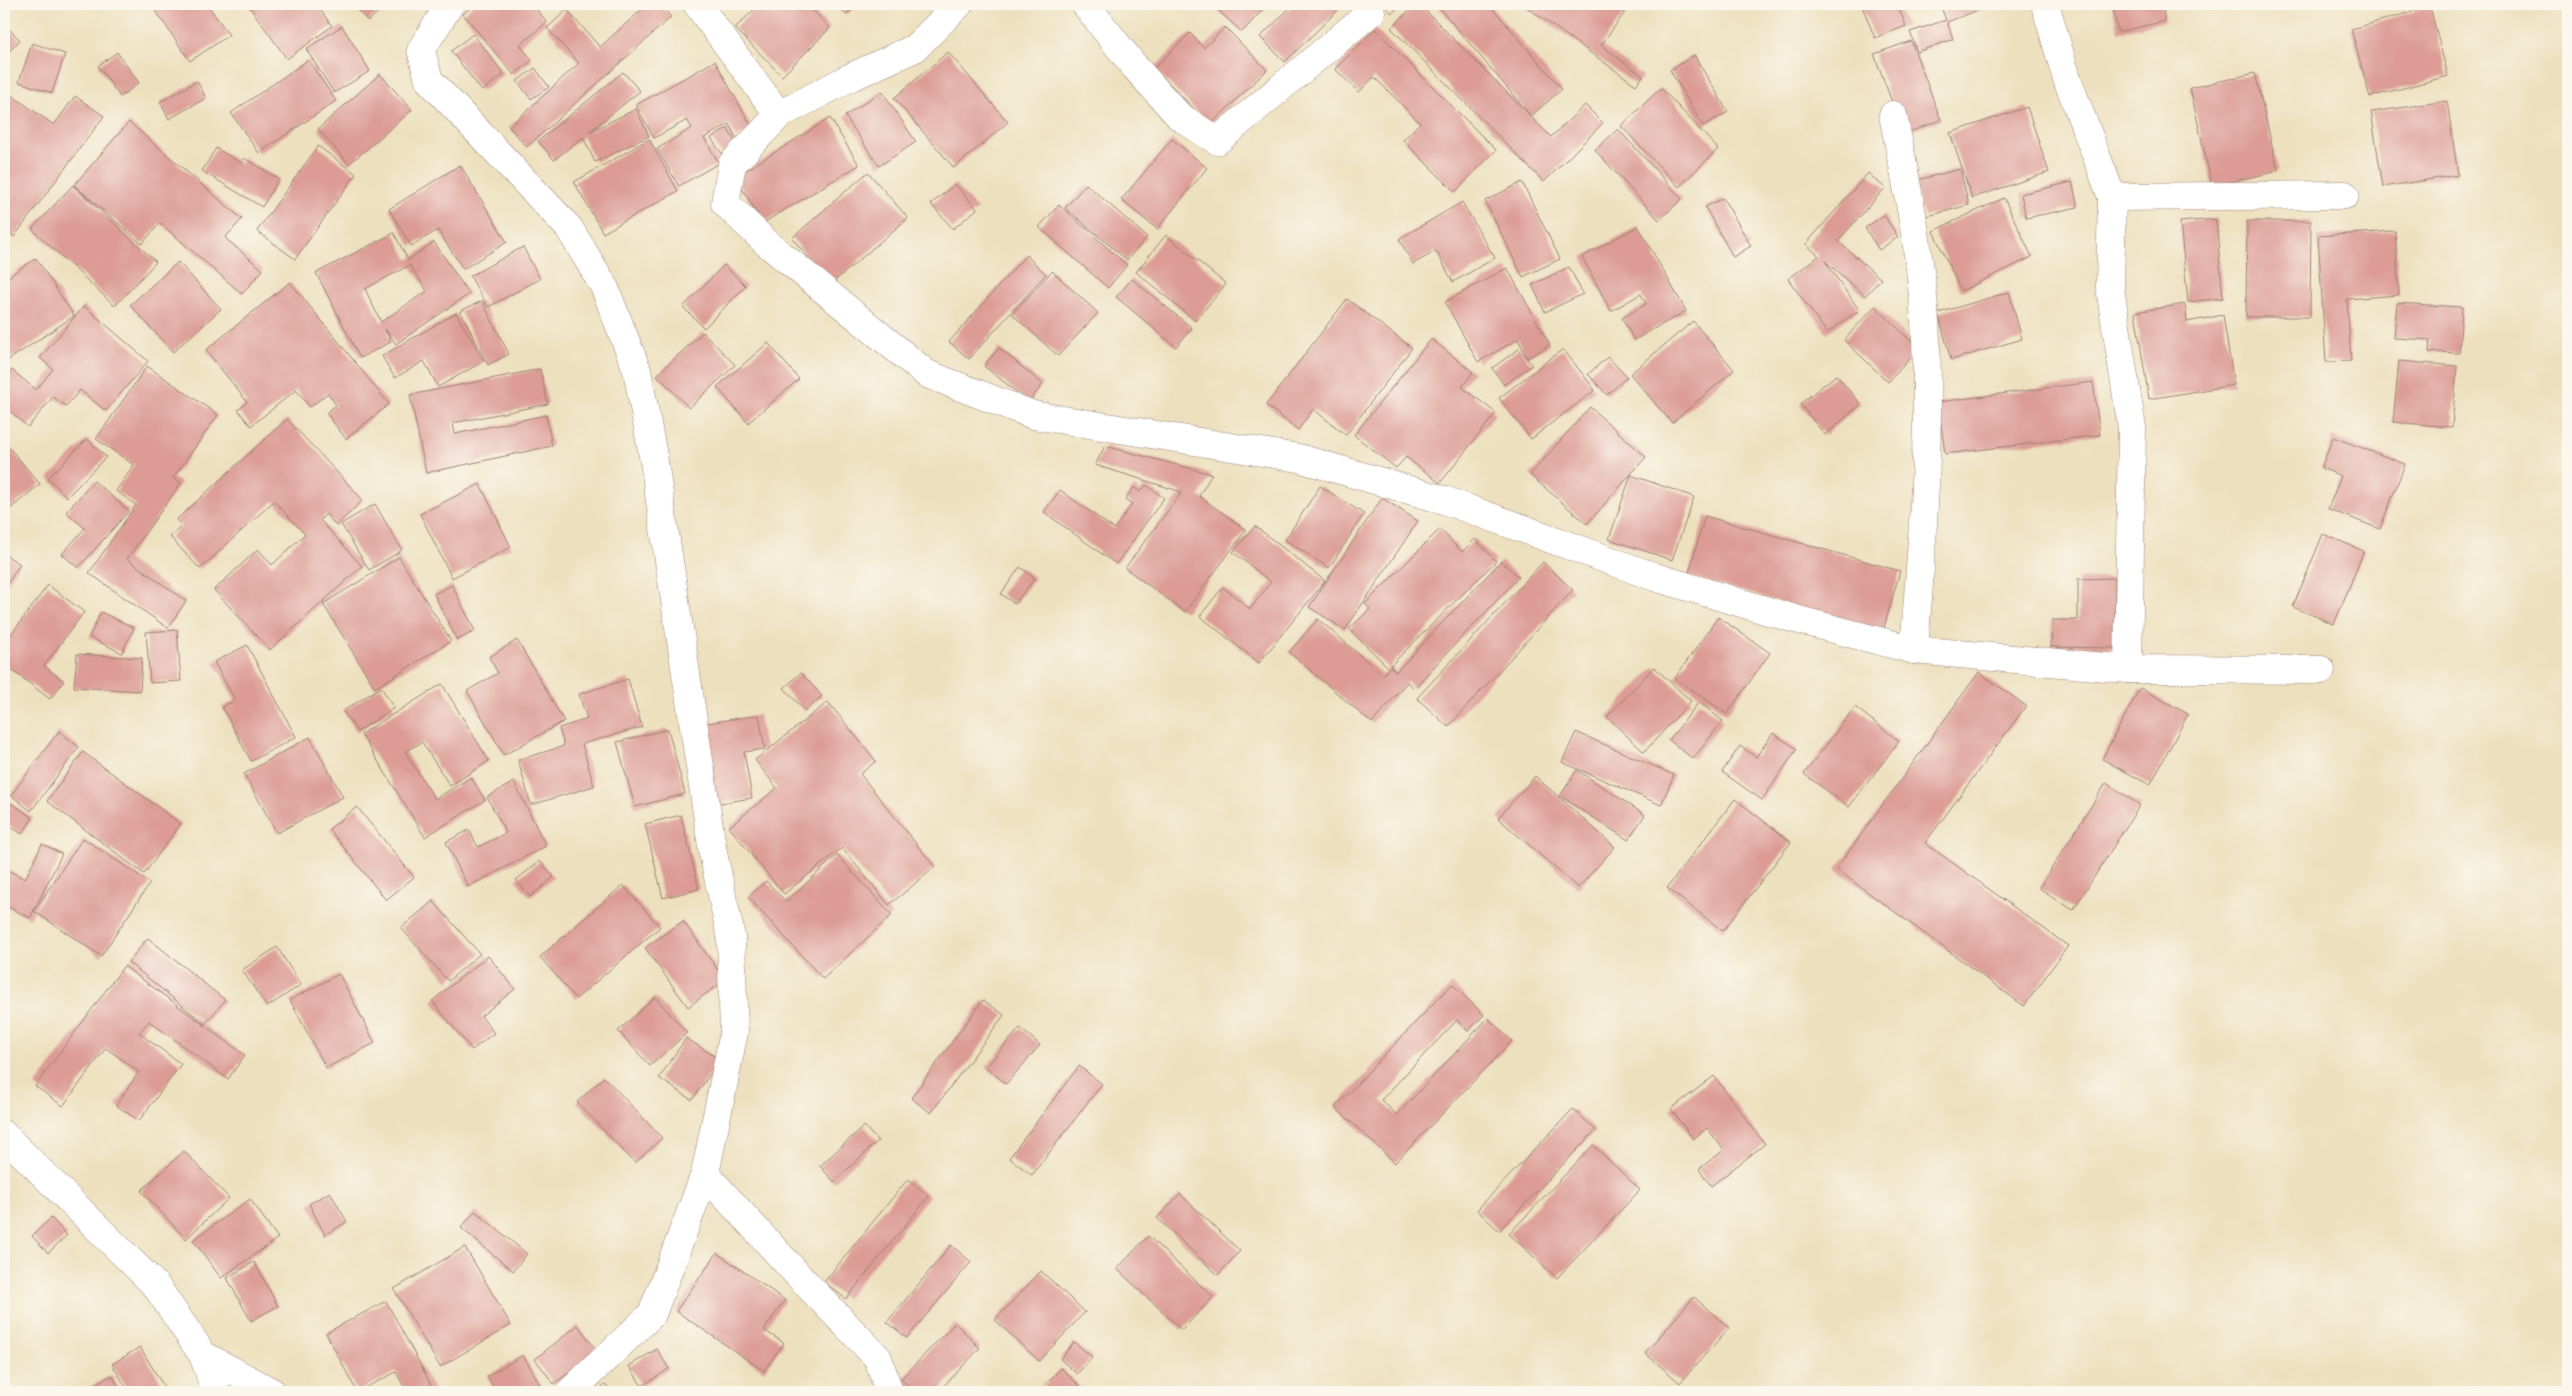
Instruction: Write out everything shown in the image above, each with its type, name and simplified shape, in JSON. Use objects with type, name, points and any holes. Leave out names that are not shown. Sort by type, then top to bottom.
[{"type":"street","points":[[450,4],[421,50],[429,80],[569,228],[604,286],[638,370],[654,462],[713,853],[731,937],[734,1032],[706,1174],[652,1314],[570,1392]]},
{"type":"street","points":[[697,4],[779,116]]},
{"type":"street","points":[[959,4],[915,48],[849,78],[779,116],[732,164],[725,203],[769,246],[927,374],[1033,415],[1299,458],[1444,500],[1655,577],[1795,619],[1914,650],[2128,669],[2321,670]]},
{"type":"street","points":[[1085,4],[1134,66],[1179,116],[1217,141],[1371,12]]},
{"type":"street","points":[[2045,4],[2066,79],[2112,197],[2110,288],[2132,428],[2128,669]]},
{"type":"street","points":[[1893,115],[1912,209],[1926,339],[1925,505],[1914,650]]},
{"type":"street","points":[[2112,197],[2345,195]]},
{"type":"street","points":[[4,1135],[156,1286],[203,1355],[216,1392]]},
{"type":"street","points":[[706,1174],[878,1358],[889,1392]]},
{"type":"street","points":[[203,1355],[272,1392]]},
{"type":"building","points":[[164,4],[207,4],[229,35],[190,61],[155,10]]},
{"type":"building","points":[[251,4],[316,4],[332,26],[287,59],[249,6]]},
{"type":"building","points":[[352,4],[387,4],[368,21]]},
{"type":"building","points":[[474,4],[532,4],[547,22],[520,45],[532,60],[514,75],[463,14]]},
{"type":"building","points":[[648,4],[659,4],[671,17],[527,147],[509,127],[579,63],[547,28],[567,10],[600,47]]},
{"type":"building","points":[[760,4],[807,4],[830,28],[782,76],[735,28]]},
{"type":"building","points":[[836,4],[859,4],[846,15]]},
{"type":"building","points":[[1211,4],[1268,4],[1242,32]]},
{"type":"building","points":[[1294,4],[1344,4],[1285,62],[1260,37]]},
{"type":"building","points":[[1383,4],[1402,4],[1392,13]]},
{"type":"building","points":[[1416,4],[1419,4],[1551,137],[1585,105],[1603,123],[1544,182],[1391,28]]},
{"type":"building","points":[[1436,4],[1489,4],[1562,89],[1531,116]]},
{"type":"building","points":[[1522,4],[1631,4],[1601,45],[1643,76],[1636,85]]},
{"type":"building","points":[[1861,4],[1897,4],[1906,26],[1875,38]]},
{"type":"building","points":[[1940,4],[1994,4],[1947,22],[1953,39],[1917,52],[1910,32],[1946,20]]},
{"type":"building","points":[[2112,4],[2162,4],[2165,21],[2118,32]]},
{"type":"building","points":[[2430,7],[2448,76],[2370,97],[2351,29]]},
{"type":"building","points":[[4,24],[20,40],[4,57]]},
{"type":"building","points":[[342,26],[370,71],[334,93],[306,49]]},
{"type":"building","points":[[1225,27],[1267,70],[1210,125],[1154,68],[1190,33],[1204,48]]},
{"type":"building","points":[[1375,29],[1496,150],[1455,192],[1403,140],[1420,123],[1374,77],[1359,92],[1335,69]]},
{"type":"building","points":[[473,34],[504,74],[482,91],[451,51]]},
{"type":"building","points":[[1911,41],[1941,120],[1904,134],[1874,54]]},
{"type":"building","points":[[32,43],[65,54],[52,93],[19,82]]},
{"type":"building","points":[[117,52],[139,83],[120,97],[98,66]]},
{"type":"building","points":[[948,52],[1008,122],[954,168],[894,98]]},
{"type":"building","points":[[1694,55],[1728,112],[1703,126],[1670,70]]},
{"type":"building","points":[[308,60],[336,101],[259,153],[231,113]]},
{"type":"building","points":[[715,61],[753,129],[736,138],[729,124],[704,138],[719,163],[679,186],[657,149],[692,128],[687,120],[654,138],[636,105]]},
{"type":"building","points":[[535,68],[549,87],[531,99],[517,81]]},
{"type":"building","points":[[623,72],[640,91],[589,132],[636,109],[649,136],[595,162],[583,137],[554,160],[538,141]]},
{"type":"building","points":[[2255,73],[2278,171],[2212,186],[2190,88]]},
{"type":"building","points":[[380,74],[412,110],[349,164],[318,129]]},
{"type":"building","points":[[197,81],[206,98],[169,119],[160,102]]},
{"type":"building","points":[[1661,88],[1718,149],[1679,187],[1621,126]]},
{"type":"building","points":[[4,90],[54,125],[75,96],[104,116],[14,237],[4,229]]},
{"type":"building","points":[[882,91],[916,142],[879,166],[845,116]]},
{"type":"building","points":[[2447,101],[2458,175],[2383,187],[2371,112]]},
{"type":"building","points":[[2027,107],[2049,172],[1972,198],[1950,133]]},
{"type":"building","points":[[830,118],[859,165],[763,223],[735,177]]},
{"type":"building","points":[[129,122],[242,219],[225,238],[263,270],[242,294],[160,223],[142,244],[74,185]]},
{"type":"building","points":[[727,128],[739,148],[724,157],[711,138]]},
{"type":"building","points":[[1618,129],[1682,199],[1659,220],[1595,150]]},
{"type":"building","points":[[649,139],[678,191],[603,233],[574,182]]},
{"type":"building","points":[[1172,139],[1207,168],[1157,229],[1121,200]]},
{"type":"building","points":[[318,146],[356,174],[295,259],[257,231]]},
{"type":"building","points":[[216,148],[241,163],[244,158],[279,179],[262,207],[202,171]]},
{"type":"building","points":[[460,165],[507,242],[463,269],[438,230],[411,246],[389,209]]},
{"type":"building","points":[[1960,169],[1969,205],[1924,217],[1914,181]]},
{"type":"building","points":[[868,172],[908,218],[831,284],[792,238]]},
{"type":"building","points":[[1868,173],[1885,188],[1838,241],[1881,279],[1865,296],[1825,261],[1859,310],[1827,333],[1788,279],[1819,256],[1806,244]]},
{"type":"building","points":[[1522,182],[1560,259],[1523,277],[1485,201]]},
{"type":"building","points":[[2072,182],[2078,207],[2026,218],[2021,194]]},
{"type":"building","points":[[955,184],[977,209],[953,229],[931,204]]},
{"type":"building","points":[[1086,184],[1147,237],[1127,260],[1065,208]]},
{"type":"building","points":[[73,185],[156,262],[115,306],[32,229]]},
{"type":"building","points":[[1723,198],[1751,246],[1733,257],[1705,207]]},
{"type":"building","points":[[2004,198],[2032,257],[1961,291],[1933,231]]},
{"type":"building","points":[[1462,202],[1495,258],[1453,282],[1436,251],[1413,264],[1399,239]]},
{"type":"building","points":[[1059,205],[1127,265],[1108,288],[1039,227]]},
{"type":"building","points":[[1884,215],[1898,237],[1879,250],[1865,228]]},
{"type":"building","points":[[2216,219],[2223,298],[2188,302],[2180,222]]},
{"type":"building","points":[[2247,221],[2311,221],[2310,317],[2246,317]]},
{"type":"building","points":[[1638,226],[1686,311],[1634,340],[1622,318],[1646,304],[1641,294],[1611,311],[1582,257]]},
{"type":"building","points":[[2395,231],[2399,295],[2347,299],[2351,361],[2326,362],[2318,236]]},
{"type":"building","points":[[394,233],[408,260],[434,242],[469,294],[396,344],[385,329],[391,342],[360,358],[316,273]],"holes":[[[410,265],[427,291],[381,322],[365,289]]]},
{"type":"building","points":[[1166,235],[1226,284],[1195,321],[1136,272]]},
{"type":"building","points":[[523,247],[540,279],[488,307],[470,276]]},
{"type":"building","points":[[1026,255],[1046,274],[969,359],[949,342]]},
{"type":"building","points":[[36,258],[74,316],[4,363],[4,280]]},
{"type":"building","points":[[178,262],[221,309],[173,352],[130,305]]},
{"type":"building","points":[[724,265],[746,286],[704,328],[683,307]]},
{"type":"building","points":[[1569,267],[1583,294],[1545,312],[1532,285]]},
{"type":"building","points":[[1507,268],[1550,345],[1527,358],[1518,339],[1478,362],[1445,302]]},
{"type":"building","points":[[1052,271],[1098,313],[1058,356],[1012,314]]},
{"type":"building","points":[[1132,279],[1192,328],[1176,347],[1116,297]]},
{"type":"building","points":[[290,282],[389,404],[346,439],[326,413],[336,405],[328,393],[310,407],[296,390],[251,426],[238,410],[247,402],[206,350]]},
{"type":"building","points":[[2009,292],[2022,339],[1951,360],[1938,313]]},
{"type":"building","points":[[1347,299],[1412,348],[1346,435],[1313,409],[1298,430],[1266,405]]},
{"type":"building","points":[[482,301],[509,354],[488,365],[460,311]]},
{"type":"building","points":[[2397,303],[2462,307],[2459,353],[2429,352],[2430,340],[2394,338]]},
{"type":"building","points":[[2185,304],[2187,322],[2223,315],[2234,385],[2149,399],[2135,312]]},
{"type":"building","points":[[84,306],[148,361],[106,411],[80,390],[66,406],[53,397],[28,427],[4,406],[4,380],[12,370],[36,390],[53,369],[40,358]]},
{"type":"building","points":[[1875,306],[1919,349],[1888,382],[1844,340]]},
{"type":"building","points":[[456,313],[484,361],[438,387],[424,361],[395,378],[382,356]]},
{"type":"building","points":[[1693,321],[1734,370],[1672,423],[1630,374]]},
{"type":"building","points":[[703,332],[735,365],[689,408],[657,375]]},
{"type":"building","points":[[1431,339],[1473,372],[1462,387],[1496,413],[1440,483],[1406,457],[1396,468],[1354,435]]},
{"type":"building","points":[[768,343],[799,379],[748,423],[717,387]]},
{"type":"building","points":[[999,348],[1043,384],[1029,402],[984,366]]},
{"type":"building","points":[[1519,349],[1532,365],[1504,385],[1492,368]]},
{"type":"building","points":[[1563,349],[1595,390],[1531,439],[1499,398]]},
{"type":"building","points":[[1608,357],[1627,377],[1607,395],[1588,374]]},
{"type":"building","points":[[2399,361],[2457,366],[2452,427],[2393,422]]},
{"type":"building","points":[[147,366],[218,415],[173,478],[181,483],[127,559],[186,601],[168,628],[89,573],[136,505],[116,491],[134,465],[96,439]]},
{"type":"building","points":[[540,369],[548,404],[453,423],[455,434],[546,415],[552,446],[426,473],[410,395]]},
{"type":"building","points":[[1836,375],[1861,404],[1825,435],[1800,404]]},
{"type":"building","points":[[2093,382],[2100,435],[1945,454],[1938,402]]},
{"type":"building","points":[[1590,407],[1646,457],[1587,524],[1530,475]]},
{"type":"building","points":[[287,419],[363,500],[336,526],[326,514],[320,520],[362,566],[270,650],[214,590],[258,549],[272,565],[305,534],[274,501],[200,569],[170,537],[182,526],[176,520]]},
{"type":"building","points":[[2333,437],[2405,464],[2380,529],[2328,509],[2341,476],[2321,468]]},
{"type":"building","points":[[87,439],[106,457],[67,497],[48,478]]},
{"type":"building","points":[[7,445],[40,484],[4,514],[4,448]]},
{"type":"building","points":[[1105,446],[1212,474],[1199,496],[1246,530],[1185,612],[1125,568],[1182,492],[1095,465]]},
{"type":"building","points":[[1631,475],[1694,497],[1672,560],[1609,539]]},
{"type":"building","points":[[94,481],[129,511],[78,568],[62,554],[85,528],[66,512]]},
{"type":"building","points":[[480,484],[511,547],[452,578],[420,514]]},
{"type":"building","points":[[1146,485],[1164,498],[1116,564],[1044,512],[1060,490],[1114,529],[1132,504],[1125,499],[1134,487],[1140,492]]},
{"type":"building","points":[[1320,486],[1364,514],[1329,568],[1285,540]]},
{"type":"building","points":[[1382,498],[1418,521],[1345,630],[1309,607]]},
{"type":"building","points":[[375,504],[402,550],[369,570],[341,524]]},
{"type":"building","points":[[1705,516],[1900,571],[1883,631],[1688,576]]},
{"type":"building","points":[[1255,526],[1325,581],[1259,663],[1200,616],[1223,587],[1250,609],[1271,582],[1233,552]]},
{"type":"building","points":[[1440,529],[1462,552],[1475,539],[1496,561],[1390,666],[1396,672],[1501,561],[1519,577],[1414,688],[1407,682],[1372,723],[1289,652],[1318,619],[1383,675],[1389,668],[1349,629],[1370,609],[1365,604]]},
{"type":"building","points":[[2323,534],[2364,551],[2334,624],[2293,607]]},
{"type":"building","points":[[4,554],[20,564],[4,589]]},
{"type":"building","points":[[399,557],[451,641],[375,688],[323,604]]},
{"type":"building","points":[[1543,562],[1573,590],[1448,727],[1417,698]]},
{"type":"building","points":[[1020,567],[1035,578],[1015,604],[1001,594]]},
{"type":"building","points":[[2115,578],[2114,648],[2051,647],[2052,620],[2078,620],[2078,579]]},
{"type":"building","points":[[48,585],[84,612],[44,666],[64,681],[50,699],[4,664],[4,644]]},
{"type":"building","points":[[452,585],[475,631],[457,640],[434,594]]},
{"type":"building","points":[[101,612],[134,628],[122,653],[89,637]]},
{"type":"building","points":[[1718,617],[1770,653],[1727,714],[1675,678]]},
{"type":"building","points":[[177,630],[181,681],[150,683],[146,632]]},
{"type":"building","points":[[517,640],[564,721],[504,755],[467,691],[498,673],[489,657]]},
{"type":"building","points":[[247,645],[296,737],[251,761],[222,707],[235,700],[214,662]]},
{"type":"building","points":[[77,654],[142,658],[140,691],[74,687]]},
{"type":"building","points":[[1654,667],[1691,701],[1644,752],[1607,717]]},
{"type":"building","points":[[1979,672],[2026,706],[1925,843],[2068,946],[2024,1006],[1836,869]]},
{"type":"building","points":[[801,673],[822,696],[805,711],[784,688]]},
{"type":"building","points":[[628,679],[642,727],[582,744],[594,786],[531,805],[518,760],[564,746],[559,728],[587,719],[579,694]]},
{"type":"building","points":[[442,684],[489,761],[450,786],[422,742],[405,752],[435,799],[471,777],[485,800],[425,837],[361,734]]},
{"type":"building","points":[[381,687],[394,708],[357,732],[343,711]]},
{"type":"building","points":[[2140,688],[2188,714],[2150,785],[2102,759]]},
{"type":"building","points":[[828,702],[876,761],[860,774],[935,867],[889,905],[842,848],[784,894],[729,827],[777,788],[755,760]]},
{"type":"building","points":[[1699,702],[1723,721],[1693,759],[1669,740]]},
{"type":"building","points":[[1855,707],[1899,741],[1849,807],[1804,774]]},
{"type":"building","points":[[759,715],[765,749],[744,752],[752,798],[714,804],[701,724]]},
{"type":"building","points":[[668,729],[685,794],[635,807],[617,742]]},
{"type":"building","points":[[59,731],[79,747],[31,811],[11,795]]},
{"type":"building","points":[[1576,732],[1674,775],[1661,805],[1562,762]]},
{"type":"building","points":[[1773,733],[1797,749],[1762,800],[1722,772],[1740,746],[1756,757]]},
{"type":"building","points":[[310,737],[343,797],[277,833],[244,774]]},
{"type":"building","points":[[83,752],[181,824],[144,874],[47,801]]},
{"type":"building","points":[[1577,770],[1645,815],[1628,840],[1560,796]]},
{"type":"building","points":[[1535,776],[1615,847],[1578,888],[1498,818]]},
{"type":"building","points":[[514,782],[546,846],[468,887],[446,842],[469,830],[478,847],[506,833],[487,797]]},
{"type":"building","points":[[2106,783],[2140,805],[2073,910],[2039,888]]},
{"type":"building","points":[[4,798],[33,818],[22,834],[7,824],[4,828]]},
{"type":"building","points":[[1735,799],[1791,842],[1723,931],[1667,888]]},
{"type":"building","points":[[357,807],[414,877],[386,900],[329,829]]},
{"type":"building","points":[[681,815],[699,889],[663,898],[645,824]]},
{"type":"building","points":[[83,838],[150,883],[101,956],[34,911]]},
{"type":"building","points":[[42,844],[62,854],[30,918],[4,905],[4,868],[25,879]]},
{"type":"building","points":[[837,855],[892,915],[823,979],[748,897],[766,881],[786,902]]},
{"type":"building","points":[[540,861],[554,877],[530,897],[516,880]]},
{"type":"building","points":[[623,885],[660,927],[576,999],[540,957]]},
{"type":"building","points":[[433,901],[480,954],[448,981],[401,928]]},
{"type":"building","points":[[683,921],[725,980],[688,1007],[645,948]]},
{"type":"building","points":[[148,938],[225,1000],[205,1024],[128,962]]},
{"type":"building","points":[[277,947],[301,985],[267,1007],[242,970]]},
{"type":"building","points":[[488,956],[515,989],[481,1016],[494,1033],[472,1050],[432,1001]]},
{"type":"building","points":[[124,966],[245,1055],[228,1079],[149,1021],[139,1033],[181,1064],[139,1121],[116,1105],[139,1072],[106,1048],[63,1106],[35,1086]]},
{"type":"building","points":[[339,974],[375,1043],[326,1068],[290,1000]]},
{"type":"building","points":[[1452,984],[1484,1015],[1468,1031],[1457,1020],[1381,1100],[1397,1115],[1488,1018],[1512,1041],[1395,1163],[1335,1107]]},
{"type":"building","points":[[655,997],[687,1033],[650,1066],[618,1031]]},
{"type":"building","points":[[983,1000],[1004,1015],[931,1113],[911,1098]]},
{"type":"building","points":[[1020,1028],[1040,1045],[1006,1084],[986,1067]]},
{"type":"building","points":[[686,1038],[720,1060],[692,1100],[659,1078]]},
{"type":"building","points":[[1079,1066],[1102,1084],[1032,1175],[1009,1158]]},
{"type":"building","points":[[1714,1076],[1765,1144],[1711,1186],[1699,1169],[1724,1150],[1707,1128],[1693,1139],[1671,1109]]},
{"type":"building","points":[[604,1077],[662,1138],[635,1163],[577,1102]]},
{"type":"building","points":[[1573,1109],[1596,1130],[1499,1231],[1477,1210]]},
{"type":"building","points":[[864,1126],[878,1141],[834,1182],[820,1166]]},
{"type":"building","points":[[1593,1145],[1640,1190],[1557,1278],[1509,1234]]},
{"type":"building","points":[[184,1151],[229,1198],[186,1239],[141,1191]]},
{"type":"building","points":[[908,1179],[929,1196],[846,1299],[824,1282]]},
{"type":"building","points":[[330,1192],[347,1222],[325,1235],[309,1204]]},
{"type":"building","points":[[1180,1194],[1240,1251],[1218,1275],[1157,1218]]},
{"type":"building","points":[[250,1199],[278,1238],[221,1278],[193,1240]]},
{"type":"building","points":[[475,1211],[527,1254],[513,1271],[461,1228]]},
{"type":"building","points":[[51,1218],[67,1235],[48,1253],[32,1236]]},
{"type":"building","points":[[1148,1236],[1213,1297],[1182,1330],[1117,1269]]},
{"type":"building","points":[[951,1245],[971,1262],[907,1338],[887,1322]]},
{"type":"building","points":[[465,1247],[511,1325],[440,1367],[394,1289]]},
{"type":"building","points":[[717,1253],[785,1300],[764,1330],[784,1343],[764,1371],[676,1311]]},
{"type":"building","points":[[254,1262],[278,1306],[251,1321],[227,1278]]},
{"type":"building","points":[[1041,1271],[1085,1312],[1039,1361],[995,1320]]},
{"type":"building","points":[[1694,1297],[1729,1328],[1680,1383],[1645,1353]]},
{"type":"building","points":[[386,1301],[435,1392],[407,1392],[396,1372],[357,1392],[326,1333]]},
{"type":"building","points":[[955,1323],[980,1348],[938,1392],[915,1392],[901,1379]]},
{"type":"building","points":[[578,1325],[597,1351],[554,1384],[535,1359]]},
{"type":"building","points":[[1074,1342],[1092,1357],[1077,1374],[1060,1359]]},
{"type":"building","points":[[140,1347],[167,1392],[129,1392],[112,1364]]},
{"type":"building","points":[[657,1349],[669,1369],[642,1386],[629,1366]]},
{"type":"building","points":[[523,1355],[542,1388],[534,1392],[496,1392],[487,1376]]},
{"type":"building","points":[[1061,1368],[1080,1386],[1074,1392],[1048,1392],[1043,1387]]},
{"type":"building","points":[[112,1375],[121,1392],[89,1392],[87,1388]]},
{"type":"building","points":[[605,1385],[612,1392],[596,1392]]}]
